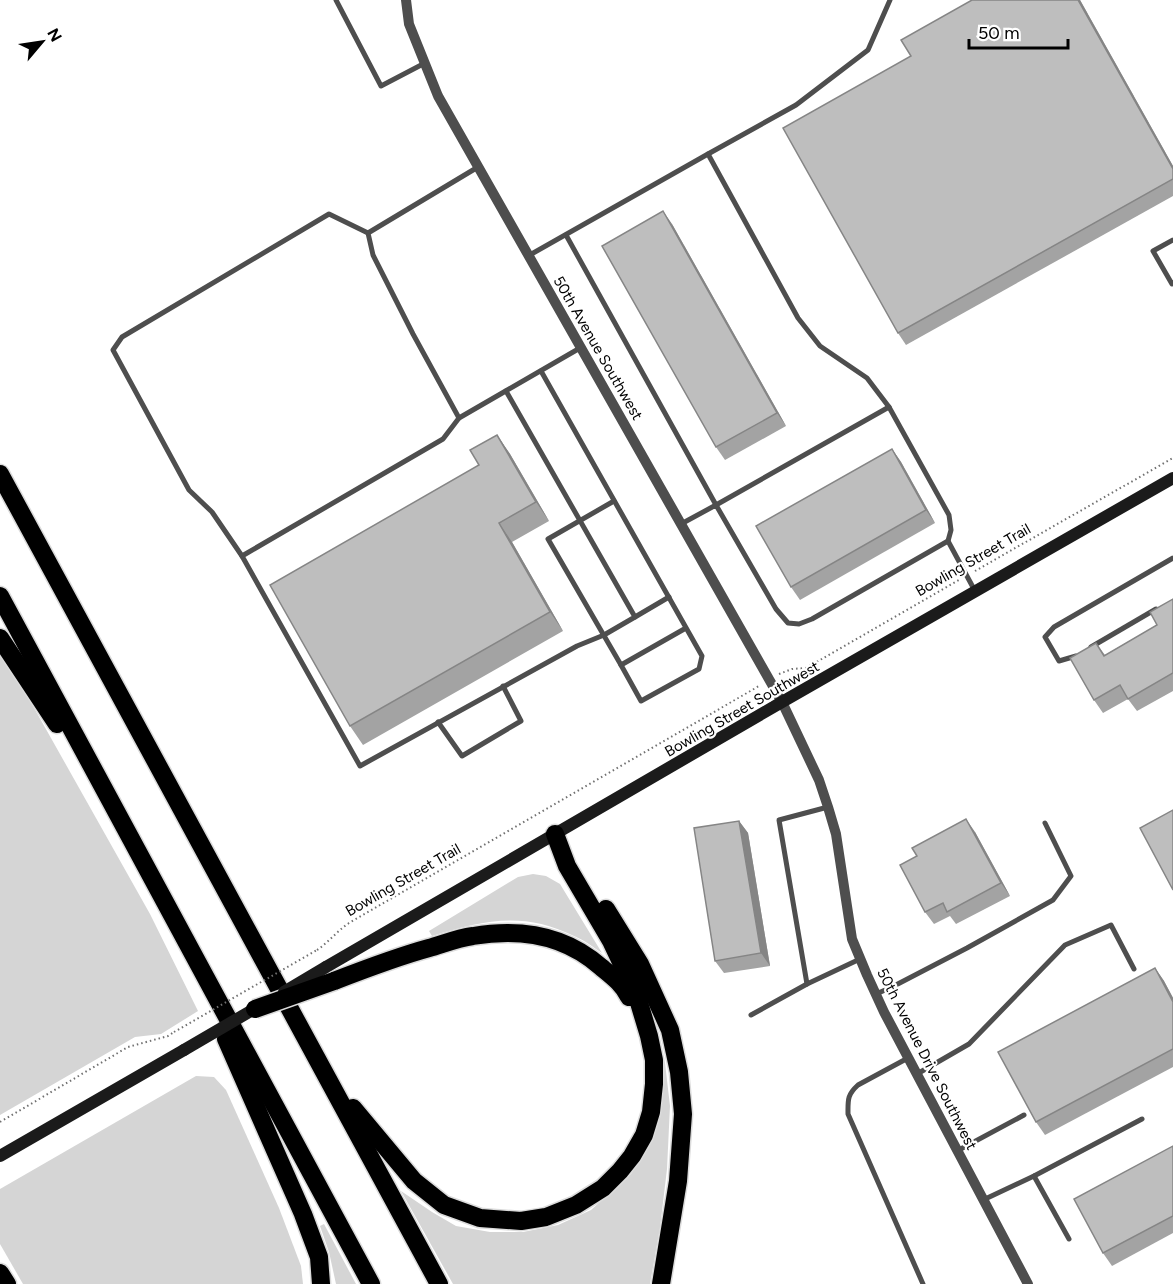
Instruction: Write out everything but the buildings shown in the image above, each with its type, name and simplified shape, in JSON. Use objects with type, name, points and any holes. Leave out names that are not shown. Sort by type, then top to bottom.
[{"type":"highway","points":[[0,474],[439,1284]]},
{"type":"highway","points":[[0,596],[371,1284]]},
{"type":"highway","points":[[0,638],[119,818]]},
{"type":"highway","points":[[327,1076],[414,1181],[444,1205],[480,1218],[521,1221],[546,1217],[576,1205],[603,1188],[620,1172],[644,1135],[651,1112],[654,1060],[637,996],[611,941],[567,866],[555,834]]},
{"type":"highway","points":[[555,834],[576,861],[640,964],[670,1030],[679,1072],[683,1114],[678,1181],[661,1284]]},
{"type":"highway","points":[[164,900],[303,1214],[319,1257],[321,1284]]},
{"type":"highway","points":[[255,1009],[330,974],[473,936],[503,933],[530,934],[555,939],[593,960],[624,987],[649,1036]]},
{"type":"highway","points":[[0,1273],[7,1284]]},
{"type":"main road","name":"Bowling Street Southwest","points":[[330,974],[555,834],[1173,478]]},
{"type":"main road","points":[[0,1156],[255,1009]]},
{"type":"street","name":"50th Avenue Southwest","points":[[406,0],[409,24],[438,96],[782,702]]},
{"type":"street","name":"50th Avenue Drive Southwest","points":[[782,702],[819,780],[828,807],[836,834],[852,939],[860,959],[908,1058],[1028,1284]]},
{"type":"lane","points":[[336,0],[381,86],[425,63]]},
{"type":"lane","points":[[528,256],[796,105],[868,50],[890,0]]},
{"type":"lane","points":[[708,154],[798,318],[820,346],[867,378],[888,406],[949,515],[951,530],[948,541],[975,591]]},
{"type":"lane","points":[[368,233],[478,167]]},
{"type":"lane","points":[[368,233],[329,214],[122,337],[113,350],[189,490],[212,512],[242,556],[360,765],[577,646],[604,635],[669,597]]},
{"type":"lane","points":[[368,233],[373,255],[459,418]]},
{"type":"lane","points":[[566,235],[716,505],[776,609],[788,623],[799,624],[812,619],[948,541]]},
{"type":"lane","points":[[1173,240],[1153,251],[1173,283]]},
{"type":"lane","points":[[242,556],[443,439],[459,418],[581,348]]},
{"type":"lane","points":[[541,371],[702,656],[699,669],[641,701],[548,539],[614,501]]},
{"type":"lane","points":[[506,391],[636,617]]},
{"type":"lane","points":[[681,524],[888,406]]},
{"type":"lane","points":[[1163,605],[1072,658],[1059,660],[1045,637],[1054,627],[1173,558]]},
{"type":"lane","points":[[621,665],[686,628]]},
{"type":"lane","points":[[438,722],[462,756],[521,721],[503,686]]},
{"type":"lane","points":[[807,984],[779,820],[828,807]]},
{"type":"lane","points":[[876,994],[958,953],[1053,900],[1071,876],[1045,823]]},
{"type":"lane","points":[[917,1074],[969,1044],[1065,945],[1111,925],[1134,969]]},
{"type":"lane","points":[[751,1016],[807,984],[860,959]]},
{"type":"lane","points":[[908,1058],[851,1091],[848,1100],[848,1114],[922,1284]]},
{"type":"lane","points":[[957,1151],[1024,1115]]},
{"type":"lane","points":[[983,1200],[1142,1119]]},
{"type":"lane","points":[[1034,1176],[1069,1239]]},
{"type":"path","name":"Bowling Street Trail","points":[[781,673],[806,668],[1173,458]]},
{"type":"path","name":"Bowling Street Trail","points":[[0,1122],[129,1047],[168,1036],[317,950],[349,923],[755,689]]},
{"type":"shaded area","points":[[0,650],[150,914],[198,1011],[161,1034],[135,1037],[0,1115]]},
{"type":"shaded area","points":[[533,874],[546,876],[560,884],[602,953],[581,939],[538,923],[486,922],[432,936],[429,931],[518,877]]},
{"type":"shaded area","points":[[659,1043],[665,1063],[670,1106],[667,1169],[650,1284],[453,1284],[401,1191],[456,1226],[490,1232],[523,1232],[558,1225],[591,1210],[631,1174],[647,1145],[659,1115],[663,1095]]},
{"type":"shaded area","points":[[196,1076],[214,1077],[226,1090],[279,1208],[301,1266],[303,1284],[23,1284],[0,1244],[0,1189]]},
{"type":"shaded area","points":[[324,1224],[356,1284],[336,1284],[320,1226]]}]
